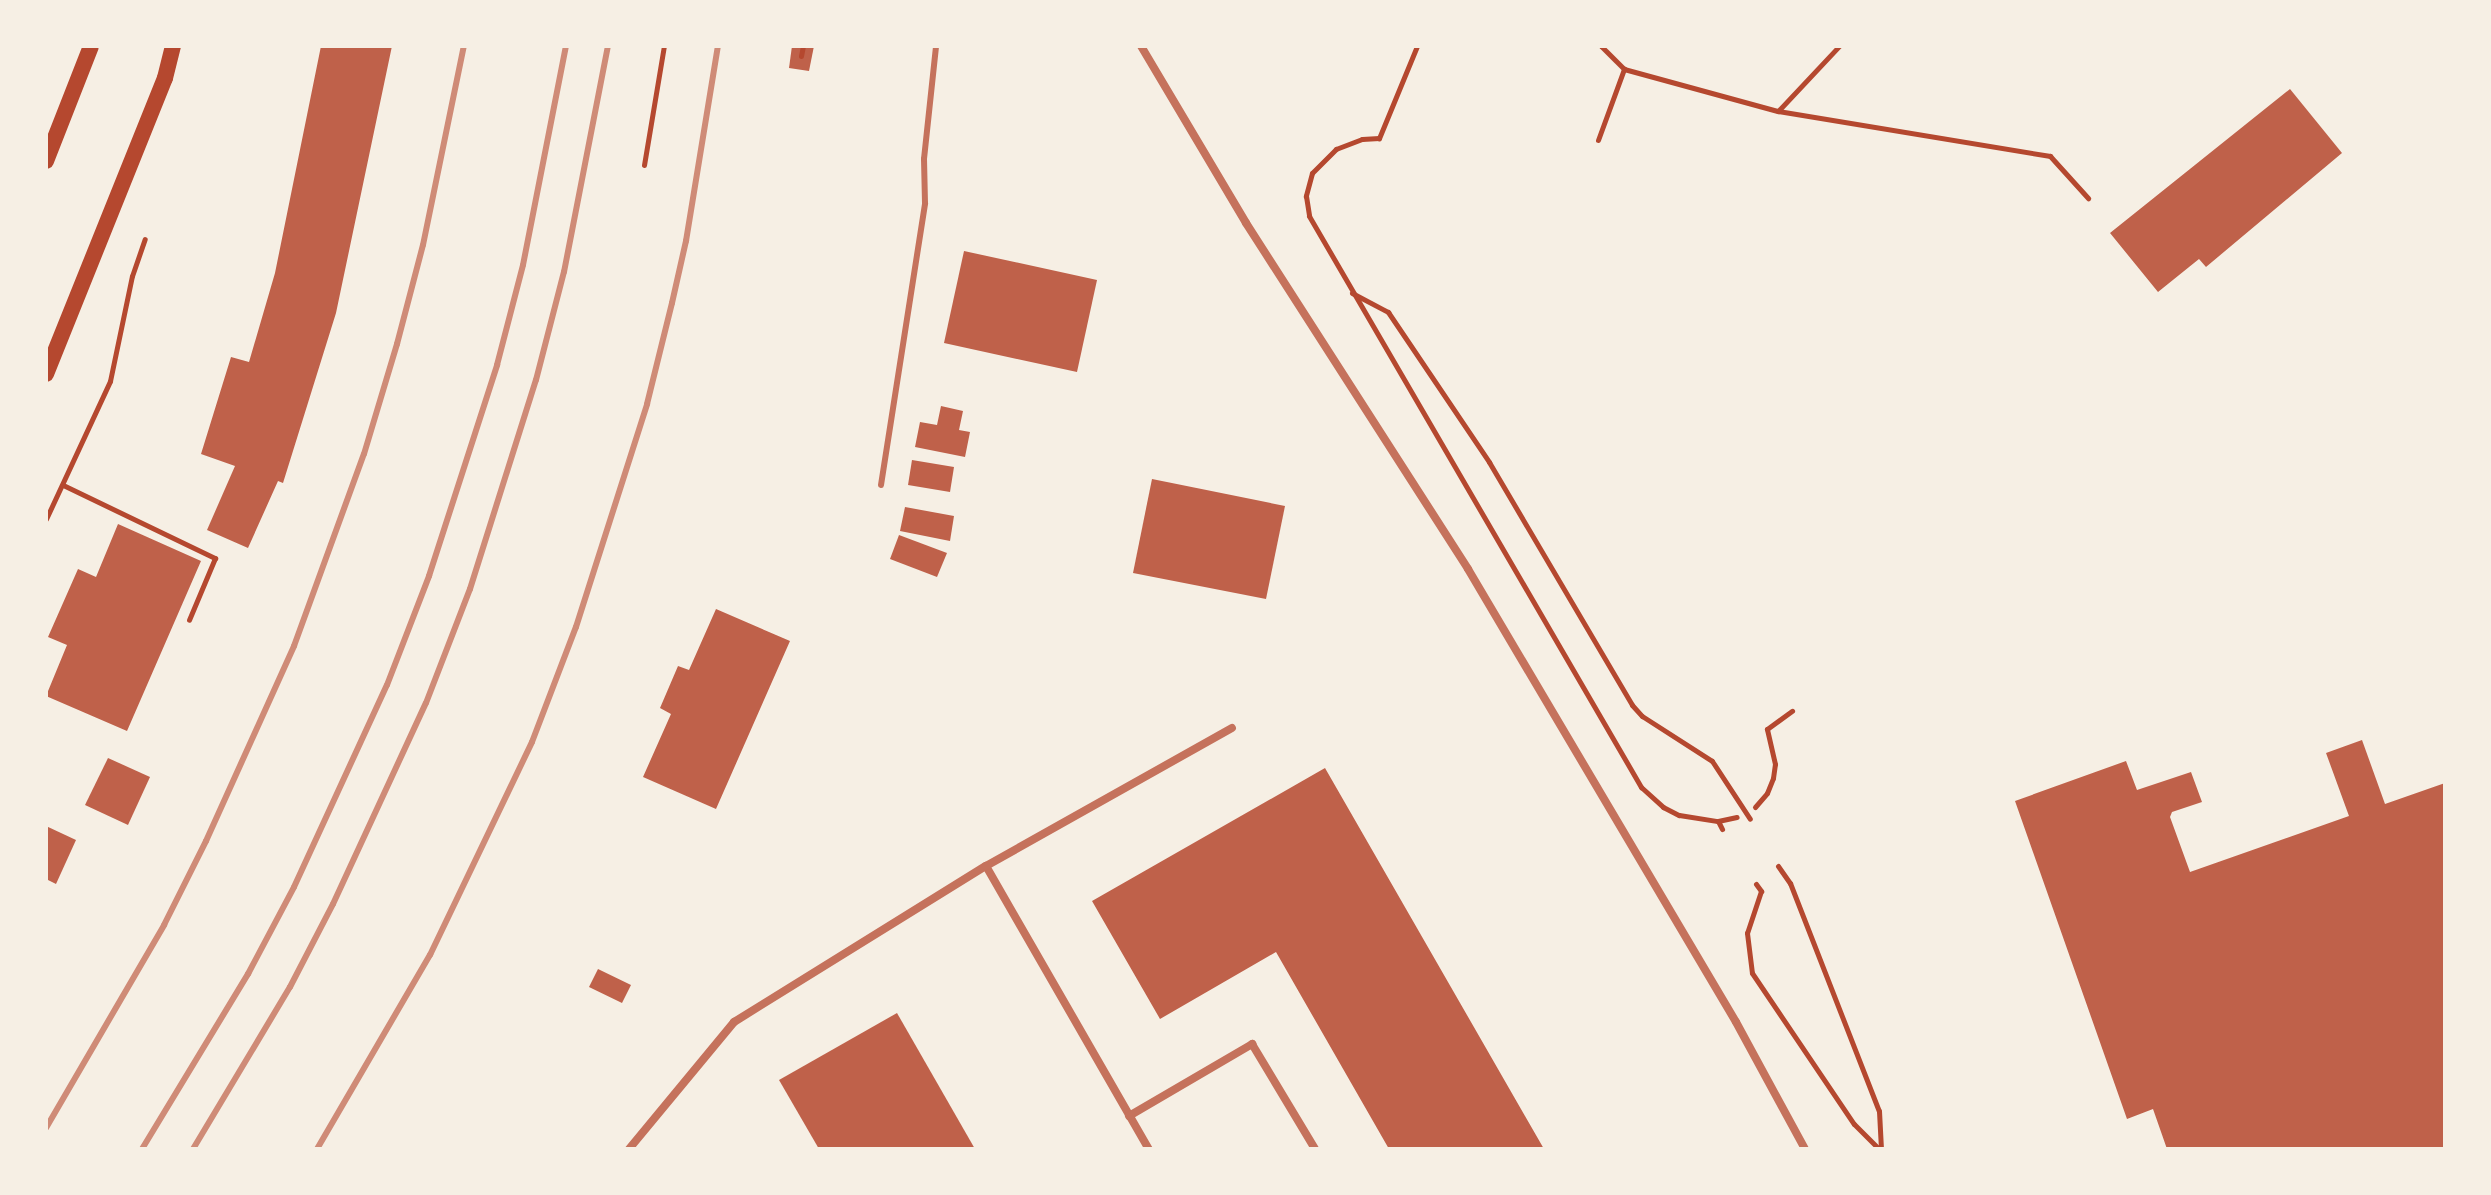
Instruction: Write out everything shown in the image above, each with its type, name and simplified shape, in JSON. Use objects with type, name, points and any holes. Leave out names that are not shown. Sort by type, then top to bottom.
[{"type":"main road","points":[[46,161],[91,46]]},
{"type":"main road","points":[[46,374],[165,78],[173,46]]},
{"type":"street","points":[[1141,46],[1246,223],[1468,569],[1736,1022],[1805,1149]]},
{"type":"street","points":[[629,1149],[734,1022],[986,866],[1232,728]]},
{"type":"street","points":[[986,866],[1149,1149]]},
{"type":"street","points":[[1129,1116],[1252,1044],[1315,1149]]},
{"type":"lane","points":[[881,485],[925,203],[924,159],[936,46]]},
{"type":"path","points":[[644,165],[664,46]]},
{"type":"path","points":[[801,56],[803,46]]},
{"type":"path","points":[[1417,46],[1379,138],[1362,139],[1336,149],[1318,163],[1307,184],[1309,216],[1641,787],[1663,807],[1679,815],[1718,821],[1737,817]]},
{"type":"path","points":[[1601,46],[1624,69],[1778,111],[2050,156],[2088,198]]},
{"type":"path","points":[[1778,111],[1839,46]]},
{"type":"path","points":[[1598,140],[1624,69]]},
{"type":"path","points":[[46,519],[110,381],[132,276],[148,233]]},
{"type":"path","points":[[1351,293],[1388,312],[1489,462],[1632,705],[1642,716],[1712,761],[1750,819]]},
{"type":"path","points":[[62,485],[215,558],[189,620]]},
{"type":"path","points":[[1755,807],[1767,793],[1773,778],[1775,764],[1767,729],[1792,711]]},
{"type":"path","points":[[1718,821],[1722,829]]},
{"type":"path","points":[[1778,866],[1790,883],[1879,1111],[1880,1149]]},
{"type":"path","points":[[1756,884],[1761,891],[1747,933],[1752,973],[1854,1124],[1880,1149]]},
{"type":"building","points":[[321,46],[392,46],[336,313],[283,483],[278,481],[248,548],[207,530],[235,466],[201,454],[231,357],[249,362],[275,273]]},
{"type":"building","points":[[792,46],[814,46],[809,71],[789,68]]},
{"type":"building","points":[[2290,89],[2342,153],[2206,267],[2199,259],[2158,292],[2110,233]]},
{"type":"building","points":[[964,251],[1097,280],[1077,372],[944,343]]},
{"type":"building","points":[[941,406],[963,411],[959,430],[970,432],[965,457],[915,447],[920,422],[937,425]]},
{"type":"building","points":[[912,460],[954,467],[950,492],[908,485]]},
{"type":"building","points":[[1152,479],[1285,506],[1266,599],[1133,573]]},
{"type":"building","points":[[905,507],[954,516],[950,541],[900,531]]},
{"type":"building","points":[[118,524],[201,561],[127,731],[46,696],[67,645],[48,637],[78,569],[96,577]]},
{"type":"building","points":[[899,535],[947,553],[937,577],[890,559]]},
{"type":"building","points":[[716,609],[790,641],[716,809],[643,777],[671,714],[660,708],[678,666],[689,670]]},
{"type":"building","points":[[2362,740],[2385,804],[2445,783],[2445,1149],[2167,1149],[2153,1109],[2127,1119],[2015,801],[2126,761],[2137,790],[2191,772],[2202,802],[2172,812],[2170,817],[2190,872],[2349,816],[2326,753]]},
{"type":"building","points":[[108,758],[150,777],[128,825],[85,805]]},
{"type":"building","points":[[1325,768],[1544,1149],[1389,1149],[1276,952],[1160,1019],[1092,901]]},
{"type":"building","points":[[46,826],[76,840],[56,884],[46,879]]},
{"type":"building","points":[[598,969],[631,985],[622,1003],[589,987]]},
{"type":"building","points":[[897,1013],[975,1149],[819,1149],[779,1080]]},
{"type":"railway","points":[[46,1128],[164,925],[206,841],[294,646],[364,454],[397,344],[423,245],[464,46]]},
{"type":"railway","points":[[142,1149],[248,974],[294,887],[387,685],[429,576],[497,365],[523,265],[566,46]]},
{"type":"railway","points":[[193,1149],[290,987],[333,904],[426,703],[470,589],[536,380],[564,272],[608,46]]},
{"type":"railway","points":[[317,1149],[430,955],[532,742],[576,627],[647,404],[672,303],[686,241],[718,46]]}]
